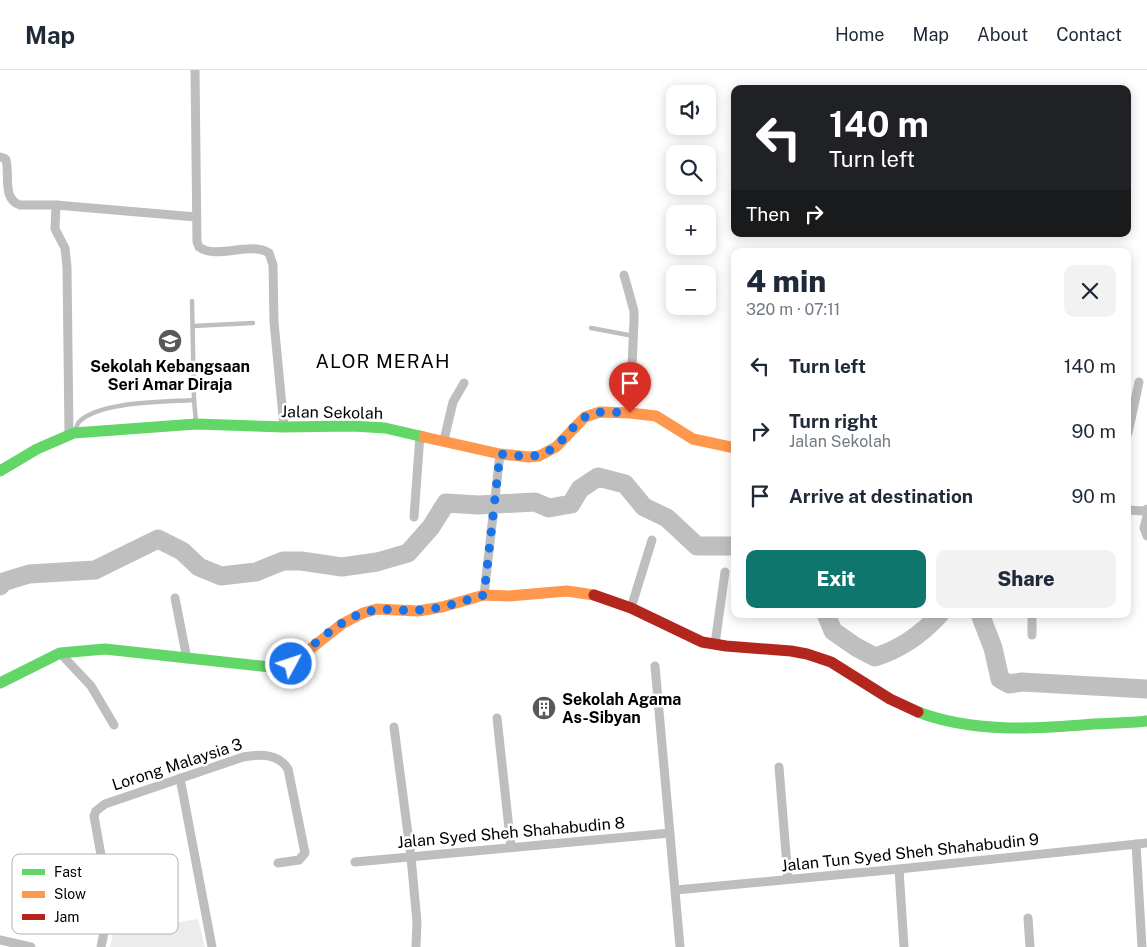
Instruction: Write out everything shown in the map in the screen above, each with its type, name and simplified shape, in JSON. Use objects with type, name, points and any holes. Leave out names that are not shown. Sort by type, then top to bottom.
[{"type":"street","points":[[195,70],[197,242],[203,250],[260,249],[269,254],[271,258],[273,265],[274,322],[284,427]]},
{"type":"street","points":[[0,157],[6,160],[4,183],[11,200],[20,205],[196,217]]},
{"type":"street","points":[[56,206],[55,229],[65,248],[67,267],[71,434]]},
{"type":"street","points":[[624,275],[634,311],[630,413]]},
{"type":"street","points":[[1131,419],[1139,382]]},
{"type":"street","points":[[444,440],[453,402],[464,383]]},
{"type":"street","name":"Jalan Sekolah","points":[[0,471],[38,449],[71,434],[196,424],[385,428],[500,454],[539,456],[556,447],[585,417],[600,412],[630,413],[656,416],[699,441],[731,447]]},
{"type":"street","points":[[414,517],[420,435]]},
{"type":"street","points":[[484,595],[500,454]]},
{"type":"street","points":[[1131,510],[1147,510]]},
{"type":"street","points":[[1147,516],[1144,528],[1147,536]]},
{"type":"street","points":[[631,608],[652,540]]},
{"type":"street","points":[[715,644],[725,572]]},
{"type":"street","points":[[0,683],[12,679],[60,653],[105,649],[279,668],[291,664],[342,624],[363,613],[377,609],[418,611],[442,607],[484,595],[509,596],[577,592],[593,595],[631,608],[698,640],[715,644],[791,651],[822,658],[894,701],[927,716],[950,722],[979,726],[1038,729],[1147,721]]},
{"type":"street","points":[[175,598],[187,659]]},
{"type":"street","points":[[1032,618],[1032,635]]},
{"type":"street","points":[[60,653],[91,686],[114,725]]},
{"type":"street","points":[[655,666],[680,947]]},
{"type":"street","points":[[497,718],[511,847]]},
{"type":"street","points":[[394,727],[411,856],[417,922],[416,947]]},
{"type":"street","name":"Lorong Malaysia 3","points":[[100,854],[94,816],[96,811],[105,804],[243,757],[254,755],[278,758],[288,769],[305,853],[299,860],[278,863]]},
{"type":"street","points":[[778,767],[788,879]]},
{"type":"street","points":[[180,778],[212,947]]},
{"type":"street","name":"Jalan Syed Sheh Shahabudin 8","points":[[355,862],[670,833]]},
{"type":"street","name":"Jalan Tun Syed Sheh Shahabudin 9","points":[[676,890],[1147,843]]},
{"type":"street","points":[[1136,844],[1142,947]]},
{"type":"street","points":[[899,869],[904,947]]},
{"type":"street","points":[[1028,918],[1030,947]]},
{"type":"street","name":"Lorong Malaysia 3","points":[[101,947],[104,934]]},
{"type":"street","points":[[0,940],[31,947]]},
{"type":"lane","points":[[192,301],[196,424]]},
{"type":"lane","points":[[193,326],[253,323]]},
{"type":"lane","points":[[592,328],[634,336]]},
{"type":"lane","points":[[71,434],[78,422],[108,408],[194,400]]},
{"type":"shaded area","points":[[198,919],[205,947],[110,947],[113,934],[178,934],[178,922]]},
{"type":"waterway","points":[[0,586],[3,582],[29,574],[95,570],[158,539],[182,551],[199,567],[221,576],[256,572],[283,561],[301,561],[342,567],[377,562],[408,553],[431,527],[446,503],[478,505],[535,502],[549,508],[571,504],[580,489],[598,477],[625,484],[644,507],[667,518],[697,546],[731,546]]},
{"type":"waterway","points":[[828,618],[833,631],[875,657],[894,650],[910,640],[936,618]]},
{"type":"waterway","points":[[982,618],[993,648],[1000,679],[1009,684],[1022,682],[1147,689]]},
{"type":"traffic: fast","points":[[0,471],[37,449],[74,433],[196,424],[284,427],[353,426],[385,428],[424,437]]},
{"type":"traffic: fast","points":[[0,683],[60,653],[105,649],[279,668],[295,661]]},
{"type":"traffic: fast","points":[[918,712],[960,723],[1004,728],[1147,721]]},
{"type":"traffic: slow","points":[[424,437],[500,454],[529,457],[539,456],[556,447],[585,417],[600,412],[656,416],[693,439],[731,447]]},
{"type":"traffic: slow","points":[[295,661],[342,624],[363,613],[377,609],[418,611],[442,607],[484,595],[509,596],[567,591],[594,595]]},
{"type":"traffic: jam","points":[[594,595],[631,608],[702,642],[726,646],[791,651],[831,662],[890,699],[918,712]]},
{"type":"place","name":"Sekolah Kebangsaan Seri Amar Diraja","points":[[170,341]]},
{"type":"place","name":"Sekolah Agama As-Sibyan","points":[[544,708]]},
{"type":"district","name":"ALOR MERAH","points":[[383,361]]},
{"type":"route","points":[[291,664],[342,624],[363,613],[377,609],[418,611],[442,607],[484,595],[500,454],[539,456],[556,447],[579,421],[591,414],[600,412],[630,413]]}]
